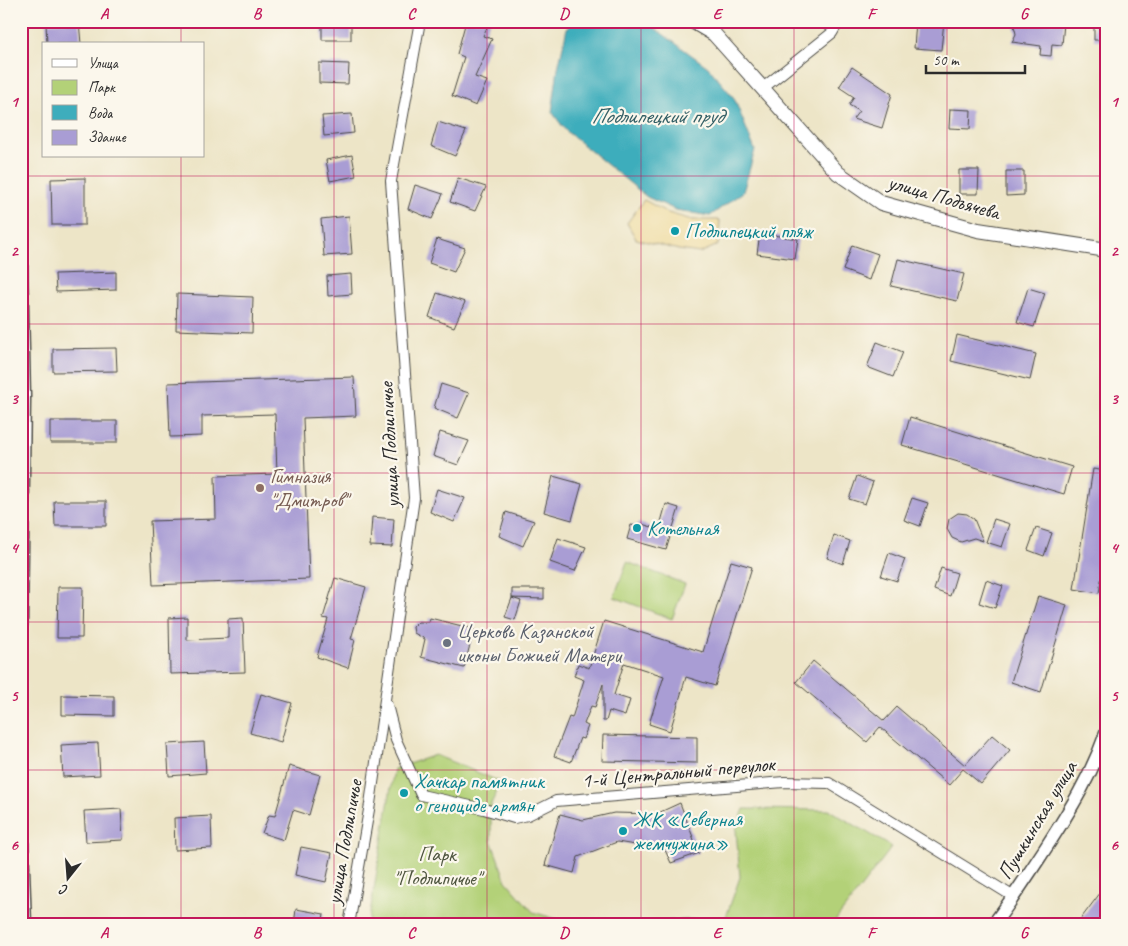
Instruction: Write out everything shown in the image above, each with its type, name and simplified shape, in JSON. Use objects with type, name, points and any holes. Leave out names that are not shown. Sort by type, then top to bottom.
[{"type":"main road","name":"улица Подъячева","points":[[692,21],[714,34],[838,172],[881,203],[978,230],[1107,250]]},
{"type":"street","name":"улица Подлипичье","points":[[349,925],[386,700],[414,498],[391,180],[420,21]]},
{"type":"street","points":[[763,88],[832,32],[839,21]]},
{"type":"street","points":[[21,262],[23,397],[21,625]]},
{"type":"street","name":"1-й Центральный переулок","points":[[386,700],[396,740],[421,795],[484,809],[514,818],[528,815],[556,801],[784,782],[829,783],[1014,897]]},
{"type":"street","name":"Пушкинская улица","points":[[994,925],[1077,799],[1097,760],[1107,731]]},
{"type":"street","points":[[21,814],[25,925]]},
{"type":"green space","points":[[627,562],[685,584],[672,619],[614,597]]},
{"type":"green space","name":"Парк \"Подлипичье\"","points":[[435,755],[501,782],[491,804],[491,840],[506,881],[533,912],[576,925],[368,925],[394,769]]},
{"type":"green space","points":[[744,809],[829,810],[892,847],[832,925],[616,925],[726,917],[740,877],[736,830]]},
{"type":"sand","name":"Подлипецкий пляж","points":[[644,200],[668,213],[692,220],[720,220],[718,245],[700,253],[679,250],[636,239],[627,223]]},
{"type":"water","name":"Подлипецкий пруд","points":[[575,21],[645,21],[708,67],[734,98],[755,150],[743,192],[710,216],[676,210],[647,197],[566,131],[552,112],[558,68],[567,28]]},
{"type":"building","points":[[79,21],[81,42],[47,42],[46,23]]},
{"type":"building","points":[[322,21],[351,21],[351,40],[322,40]]},
{"type":"building","points":[[466,21],[490,21],[483,36],[492,39],[475,77],[487,81],[476,106],[452,96],[464,57],[457,54]]},
{"type":"building","points":[[916,21],[944,21],[941,50],[914,48]]},
{"type":"building","points":[[1013,21],[1064,23],[1062,45],[1052,44],[1051,56],[1040,55],[1041,46],[1012,42],[1016,34]]},
{"type":"building","points":[[1094,21],[1107,21],[1107,40],[1094,40]]},
{"type":"building","points":[[319,63],[349,64],[348,84],[319,83]]},
{"type":"building","points":[[852,67],[892,94],[882,128],[853,119],[859,111],[849,105],[854,97],[839,87]]},
{"type":"building","points":[[950,109],[971,110],[970,129],[949,128]]},
{"type":"building","points":[[352,114],[354,133],[324,136],[322,116]]},
{"type":"building","points":[[438,122],[466,131],[455,156],[431,146]]},
{"type":"building","points":[[352,155],[356,176],[330,181],[326,160]]},
{"type":"building","points":[[959,170],[979,170],[978,194],[959,194]]},
{"type":"building","points":[[1006,171],[1024,171],[1024,195],[1006,196]]},
{"type":"building","points":[[85,178],[85,225],[52,225],[51,179]]},
{"type":"building","points":[[458,178],[486,187],[475,211],[450,202]]},
{"type":"building","points":[[415,185],[443,194],[432,219],[408,209]]},
{"type":"building","points":[[349,216],[352,254],[324,256],[321,219]]},
{"type":"building","points":[[760,233],[798,239],[795,259],[757,254]]},
{"type":"building","points":[[437,239],[465,248],[454,272],[429,263]]},
{"type":"building","points":[[852,245],[878,254],[869,280],[843,270]]},
{"type":"building","points":[[898,259],[964,274],[957,301],[891,286]]},
{"type":"building","points":[[116,272],[116,290],[56,292],[55,274]]},
{"type":"building","points":[[351,274],[352,294],[328,296],[327,276]]},
{"type":"building","points":[[1028,288],[1045,293],[1034,327],[1017,322]]},
{"type":"building","points":[[437,293],[465,302],[454,327],[429,317]]},
{"type":"building","points":[[177,294],[253,297],[252,333],[176,330]]},
{"type":"building","points":[[957,335],[1036,354],[1030,380],[951,361]]},
{"type":"building","points":[[877,342],[903,352],[893,377],[867,367]]},
{"type":"building","points":[[116,348],[117,371],[53,372],[53,349]]},
{"type":"building","name":"Гимназия \"Дмитров\"","points":[[354,377],[356,416],[303,418],[309,579],[153,585],[150,521],[216,519],[215,476],[277,474],[275,414],[202,416],[202,436],[170,437],[168,383]]},
{"type":"building","points":[[441,384],[469,393],[458,418],[434,408]]},
{"type":"building","points":[[910,417],[1072,467],[1064,494],[902,445]]},
{"type":"building","points":[[50,421],[117,421],[117,443],[50,443]]},
{"type":"building","points":[[440,432],[469,441],[458,465],[433,456]]},
{"type":"building","points":[[1093,469],[1107,471],[1107,544],[1099,593],[1074,589]]},
{"type":"building","points":[[553,476],[582,484],[572,520],[544,512]]},
{"type":"building","points":[[857,476],[873,482],[865,504],[849,499]]},
{"type":"building","points":[[437,489],[465,498],[454,522],[430,512]]},
{"type":"building","points":[[912,498],[928,503],[920,526],[904,520]]},
{"type":"building","points":[[54,501],[106,501],[106,526],[55,526]]},
{"type":"building","name":"Котельная","points":[[666,504],[679,508],[666,550],[627,539],[631,525],[637,526],[638,523],[659,529]]},
{"type":"building","points":[[506,512],[534,521],[523,546],[499,536]]},
{"type":"building","points":[[958,513],[967,514],[974,519],[983,541],[974,538],[961,542],[952,538],[947,529],[949,519]]},
{"type":"building","points":[[372,517],[394,519],[392,547],[370,546]]},
{"type":"building","points":[[994,519],[1010,524],[1002,547],[986,542]]},
{"type":"building","points":[[1036,528],[1052,533],[1044,556],[1028,550]]},
{"type":"building","points":[[834,535],[850,541],[843,564],[827,558]]},
{"type":"building","points":[[558,538],[586,547],[575,571],[550,562]]},
{"type":"building","points":[[889,553],[905,559],[897,581],[881,576]]},
{"type":"building","points":[[731,561],[752,567],[715,686],[686,677],[670,731],[649,724],[664,676],[624,663],[614,695],[630,700],[625,716],[609,711],[606,721],[603,721],[603,684],[595,707],[591,706],[584,724],[588,726],[583,739],[580,738],[571,762],[554,756],[569,717],[572,718],[584,680],[574,676],[578,664],[589,668],[604,621],[703,652]]},
{"type":"building","points":[[941,568],[957,573],[950,596],[934,590]]},
{"type":"building","points":[[335,578],[366,587],[351,639],[355,640],[348,668],[317,657],[328,619],[323,618]]},
{"type":"building","points":[[986,580],[1003,586],[995,608],[979,603]]},
{"type":"building","points":[[58,587],[83,587],[82,638],[57,638]]},
{"type":"building","points":[[512,589],[544,589],[544,599],[512,598]]},
{"type":"building","points":[[1038,596],[1067,605],[1041,692],[1011,682]]},
{"type":"building","points":[[512,598],[521,601],[515,620],[505,617]]},
{"type":"building","points":[[187,617],[187,640],[228,638],[228,619],[243,618],[245,672],[170,674],[169,618]]},
{"type":"building","name":"Церковь Казанской иконы Божией Матери","points":[[430,618],[474,629],[464,668],[421,657],[425,639],[414,633],[413,627],[418,622],[429,622]]},
{"type":"building","points":[[813,661],[884,721],[897,707],[965,765],[992,735],[1010,750],[981,784],[963,769],[949,785],[880,727],[867,742],[796,682]]},
{"type":"building","points":[[261,694],[292,703],[281,742],[250,733]]},
{"type":"building","points":[[62,695],[114,696],[114,716],[62,715]]},
{"type":"building","points":[[603,735],[697,737],[697,763],[602,761]]},
{"type":"building","points":[[204,742],[206,773],[169,776],[167,744]]},
{"type":"building","points":[[98,743],[100,775],[63,777],[61,745]]},
{"type":"building","points":[[289,766],[320,775],[309,815],[293,810],[284,840],[262,833],[269,815],[275,816]]},
{"type":"building","name":"ЖК «Северная жемчужина»","points":[[680,803],[699,853],[671,863],[665,850],[617,842],[578,857],[574,873],[545,865],[560,814],[583,820],[614,813],[656,814]]},
{"type":"building","points":[[121,809],[123,840],[86,842],[84,811]]},
{"type":"building","points":[[211,816],[212,848],[175,850],[174,818]]},
{"type":"building","points":[[301,847],[332,853],[326,882],[295,875]]},
{"type":"building","points":[[1107,884],[1107,921],[1104,925],[1076,925]]},
{"type":"building","points":[[296,909],[324,914],[322,925],[294,925]]},
{"type":"place","name":"Подлипецкий пляж","points":[[675,231]]},
{"type":"place","name":"Гимназия \"Дмитров\"","points":[[260,488]]},
{"type":"place","name":"Котельная","points":[[637,528]]},
{"type":"place","name":"Церковь Казанской иконы Божией Матери","points":[[447,643]]},
{"type":"place","name":"Хачкар памятник о геноциде армян","points":[[404,793]]},
{"type":"place","name":"ЖК «Северная жемчужина»","points":[[623,831]]}]
